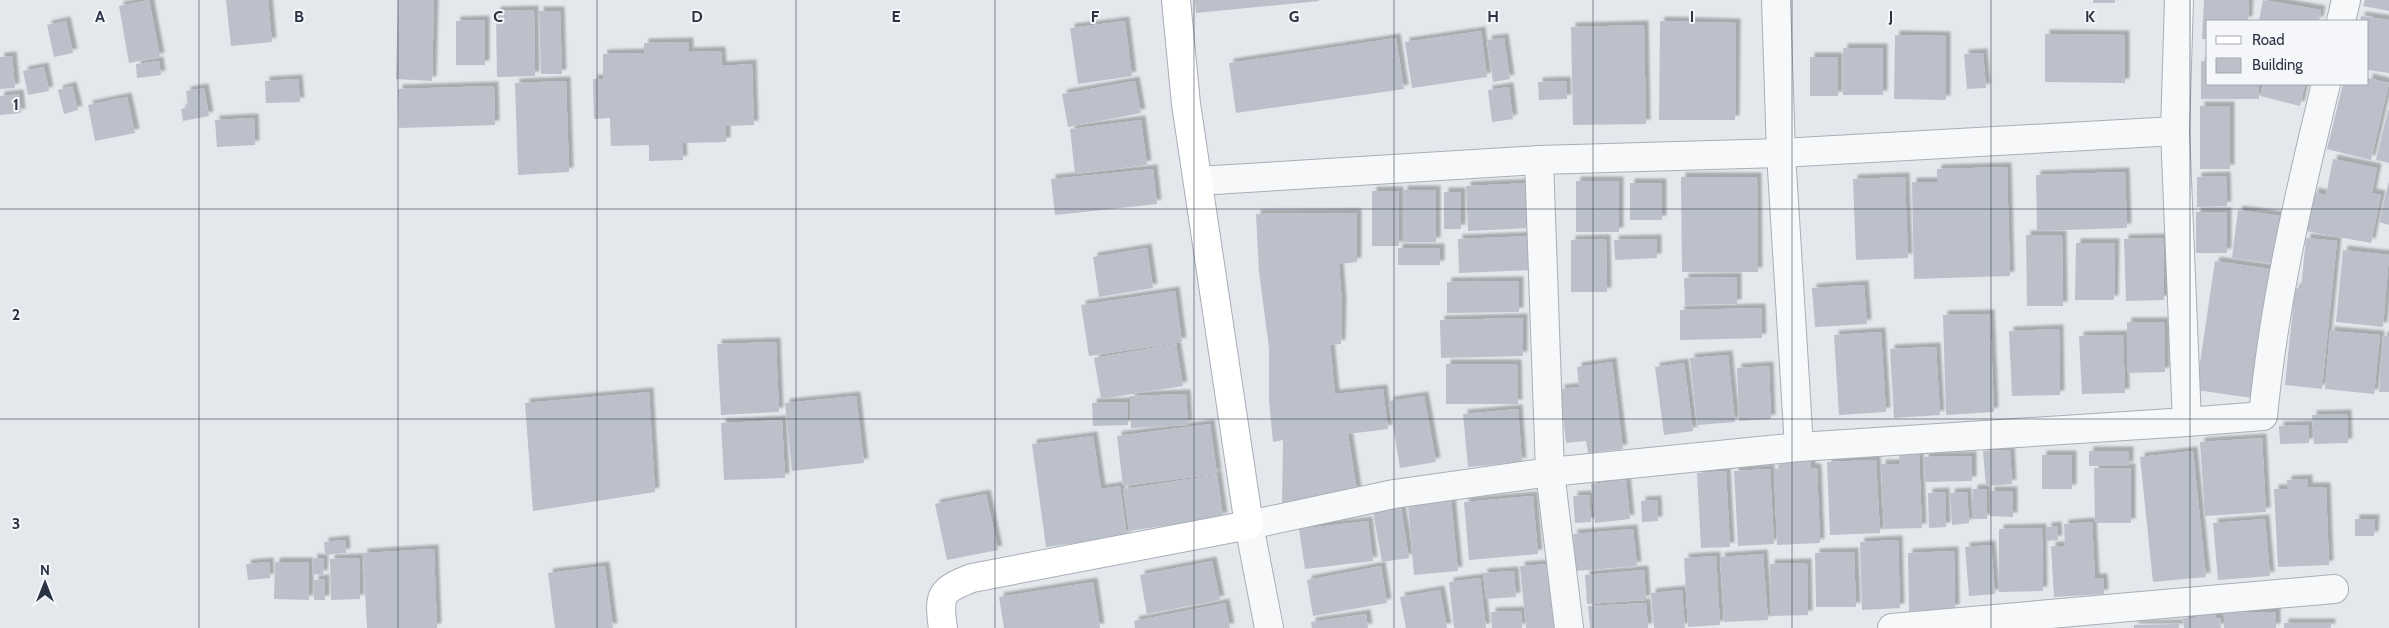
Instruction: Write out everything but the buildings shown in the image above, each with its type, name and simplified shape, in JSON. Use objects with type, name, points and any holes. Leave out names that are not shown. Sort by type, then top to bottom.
[{"type":"main road","points":[[943,628],[941,602],[945,595],[950,587],[972,578],[1249,525],[1186,104],[1176,0]]},
{"type":"street","points":[[1776,0],[1781,153],[1799,447]]},
{"type":"street","points":[[2179,0],[2176,131],[2187,422]]},
{"type":"street","points":[[2341,20],[2346,0]]},
{"type":"street","points":[[1269,628],[1249,525],[1394,494],[1550,472],[1799,447],[2263,416],[2269,350],[2281,284],[2326,85]]},
{"type":"street","points":[[1198,181],[1540,160],[1781,153],[2176,131]]},
{"type":"street","points":[[1540,160],[1550,472],[1569,628]]},
{"type":"street","points":[[1892,628],[2334,589]]}]
